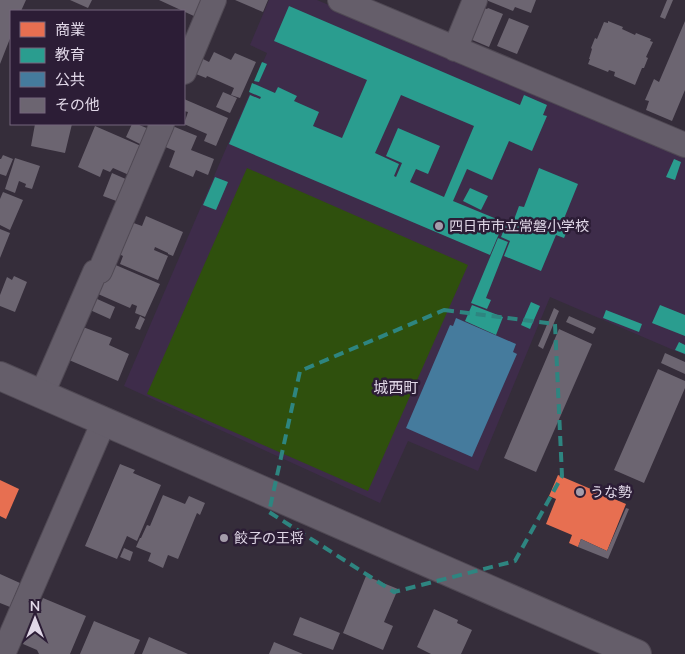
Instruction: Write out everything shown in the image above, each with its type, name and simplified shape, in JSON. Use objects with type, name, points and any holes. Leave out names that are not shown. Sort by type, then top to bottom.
[{"type":"street","points":[[185,70],[214,0]]},
{"type":"street","points":[[340,0],[685,145]]},
{"type":"street","points":[[455,49],[475,0]]},
{"type":"street","points":[[42,394],[95,272],[100,271],[162,125]]},
{"type":"street","points":[[0,376],[637,654]]},
{"type":"street","points":[[3,654],[104,421]]},
{"type":"highlighted area","points":[[444,310],[555,324],[562,476],[515,561],[394,592],[269,512],[300,371]]},
{"type":"shaded area","name":"四日市市立常磐小学校","points":[[269,0],[317,0],[685,156],[685,355],[550,297],[478,471],[408,441],[380,503],[124,386],[267,53],[250,45]]},
{"type":"green space","points":[[247,168],[468,265],[368,491],[147,394]]},
{"type":"building: 商業","points":[[558,475],[626,504],[607,551],[581,539],[578,547],[569,543],[572,535],[546,524],[556,499],[549,496]]},
{"type":"building: 商業","points":[[0,480],[19,489],[6,519],[0,516]]},
{"type":"building: 教育","points":[[289,6],[520,105],[524,95],[547,105],[543,115],[547,116],[532,151],[509,141],[492,180],[467,169],[453,201],[504,222],[490,255],[229,144],[250,95],[260,99],[261,97],[249,92],[252,83],[275,93],[278,87],[297,96],[294,101],[319,112],[313,126],[342,138],[367,80],[274,41]],"holes":[[[401,95],[474,126],[444,197],[410,182],[416,169],[428,174],[440,146],[398,128],[386,156],[402,163],[396,177],[394,176],[399,164],[375,153]]]},
{"type":"building: 教育","points":[[262,62],[267,64],[259,82],[254,81]]},
{"type":"building: 教育","points":[[674,159],[681,162],[675,180],[666,177]]},
{"type":"building: 教育","points":[[539,168],[578,184],[561,226],[568,229],[564,238],[556,235],[541,271],[504,256],[510,241],[501,237],[507,222],[512,225],[519,206],[524,207]]},
{"type":"building: 教育","points":[[215,177],[228,182],[216,210],[203,205]]},
{"type":"building: 教育","points":[[470,188],[488,196],[481,210],[463,201]]},
{"type":"building: 教育","points":[[498,238],[508,242],[486,298],[491,300],[487,309],[471,303]]},
{"type":"building: 教育","points":[[531,302],[540,306],[530,329],[521,325]]},
{"type":"building: 教育","points":[[472,305],[503,317],[496,335],[465,321]]},
{"type":"building: 教育","points":[[660,305],[685,315],[685,336],[652,323]]},
{"type":"building: 教育","points":[[606,310],[642,324],[639,332],[603,318]]},
{"type":"building: 教育","points":[[679,342],[685,345],[685,354],[675,350]]},
{"type":"building: 公共","points":[[456,318],[516,344],[513,352],[517,354],[472,457],[406,428],[450,325],[453,326]]},
{"type":"building: その他","points":[[0,0],[26,0],[21,10],[10,10],[10,39],[0,64]]},
{"type":"building: その他","points":[[70,0],[92,0],[88,8]]},
{"type":"building: その他","points":[[159,0],[203,0],[196,17],[185,12],[185,10],[181,10]]},
{"type":"building: その他","points":[[235,0],[268,0],[263,12]]},
{"type":"building: その他","points":[[486,0],[536,0],[531,13],[515,7],[513,11]]},
{"type":"building: その他","points":[[667,0],[673,0],[665,19],[660,17]]},
{"type":"building: その他","points":[[484,8],[503,14],[489,47],[470,39]]},
{"type":"building: その他","points":[[509,18],[529,26],[517,54],[497,46]]},
{"type":"building: その他","points":[[608,21],[623,27],[622,29],[635,35],[636,33],[651,39],[650,41],[653,42],[646,57],[648,58],[644,68],[642,68],[635,85],[614,76],[615,72],[609,70],[608,72],[588,64],[595,38],[597,39],[604,22],[608,23]]},
{"type":"building: その他","points":[[685,21],[685,90],[672,121],[646,110],[649,101],[645,100],[654,79],[659,82]]},
{"type":"building: その他","points":[[214,52],[231,60],[235,53],[256,62],[240,98],[231,95],[234,88],[207,76],[206,78],[196,74],[201,58],[209,62]]},
{"type":"building: その他","points":[[223,92],[237,98],[230,113],[216,107]]},
{"type":"building: その他","points":[[185,99],[228,118],[216,146],[204,141],[207,134],[185,124],[188,112],[185,111]]},
{"type":"building: その他","points":[[35,125],[72,125],[65,153],[31,146]]},
{"type":"building: その他","points":[[132,125],[139,125],[149,129],[142,145],[126,137]]},
{"type":"building: その他","points":[[170,125],[197,136],[191,150],[214,159],[208,175],[196,170],[193,177],[169,167],[175,151],[163,146]]},
{"type":"building: その他","points":[[95,126],[141,146],[129,175],[113,168],[110,172],[103,169],[100,177],[78,167]]},
{"type":"building: その他","points":[[3,155],[13,159],[6,176],[0,174],[0,159]]},
{"type":"building: その他","points":[[15,158],[40,166],[32,189],[25,187],[26,184],[19,181],[15,193],[5,189]]},
{"type":"building: その他","points":[[112,173],[128,180],[119,202],[103,196]]},
{"type":"building: その他","points":[[3,192],[23,200],[10,230],[0,225],[0,199]]},
{"type":"building: その他","points":[[146,216],[183,232],[173,256],[155,247],[154,250],[168,256],[158,280],[120,264],[123,256],[119,254],[128,221],[142,226]]},
{"type":"building: その他","points":[[0,229],[10,233],[0,258]]},
{"type":"building: その他","points":[[111,263],[160,284],[145,317],[135,313],[137,306],[132,304],[130,308],[98,294]]},
{"type":"building: その他","points":[[14,276],[27,282],[15,312],[0,306],[0,295],[7,277],[12,280]]},
{"type":"building: その他","points":[[95,298],[115,307],[110,319],[90,310]]},
{"type":"building: その他","points":[[554,308],[559,311],[543,349],[538,346]]},
{"type":"building: その他","points":[[140,316],[145,319],[140,330],[135,328]]},
{"type":"building: その他","points":[[569,316],[596,328],[593,334],[566,322]]},
{"type":"building: その他","points":[[83,327],[112,338],[109,345],[129,354],[118,381],[69,360]]},
{"type":"building: その他","points":[[559,329],[592,344],[536,472],[504,458]]},
{"type":"building: その他","points":[[665,353],[685,362],[685,374],[661,363]]},
{"type":"building: その他","points":[[658,369],[685,381],[685,388],[644,483],[614,470]]},
{"type":"building: その他","points":[[120,464],[135,470],[133,473],[161,485],[137,541],[127,536],[117,559],[85,546]]},
{"type":"building: その他","points":[[163,495],[185,504],[189,496],[205,503],[200,515],[197,513],[178,559],[168,555],[163,568],[148,561],[151,553],[136,547],[147,525],[150,526]]},
{"type":"building: その他","points":[[626,508],[629,509],[608,559],[578,547],[581,539],[607,551]]},
{"type":"building: その他","points":[[124,548],[133,552],[130,561],[120,557]]},
{"type":"building: その他","points":[[0,574],[20,583],[10,607],[0,603]]},
{"type":"building: その他","points":[[366,576],[398,589],[384,622],[393,626],[383,650],[343,633]]},
{"type":"building: その他","points":[[43,598],[86,616],[70,654],[39,654],[37,650],[23,644],[28,633],[23,631],[30,615],[35,617]]},
{"type":"building: その他","points":[[434,609],[458,620],[457,623],[472,630],[461,654],[431,654],[417,647]]},
{"type":"building: その他","points":[[300,617],[340,633],[333,650],[293,635]]},
{"type":"building: その他","points":[[94,621],[140,640],[134,654],[80,654]]},
{"type":"building: その他","points":[[149,637],[188,654],[142,654]]},
{"type":"building: その他","points":[[274,642],[303,654],[269,654]]},
{"type":"place","name":"四日市市立常磐小学校","points":[[439,226]]},
{"type":"place","name":"うな勢","points":[[580,492]]},
{"type":"place","name":"餃子の王将","points":[[224,538]]},
{"type":"district","name":"城西町","points":[[396,388]]}]
